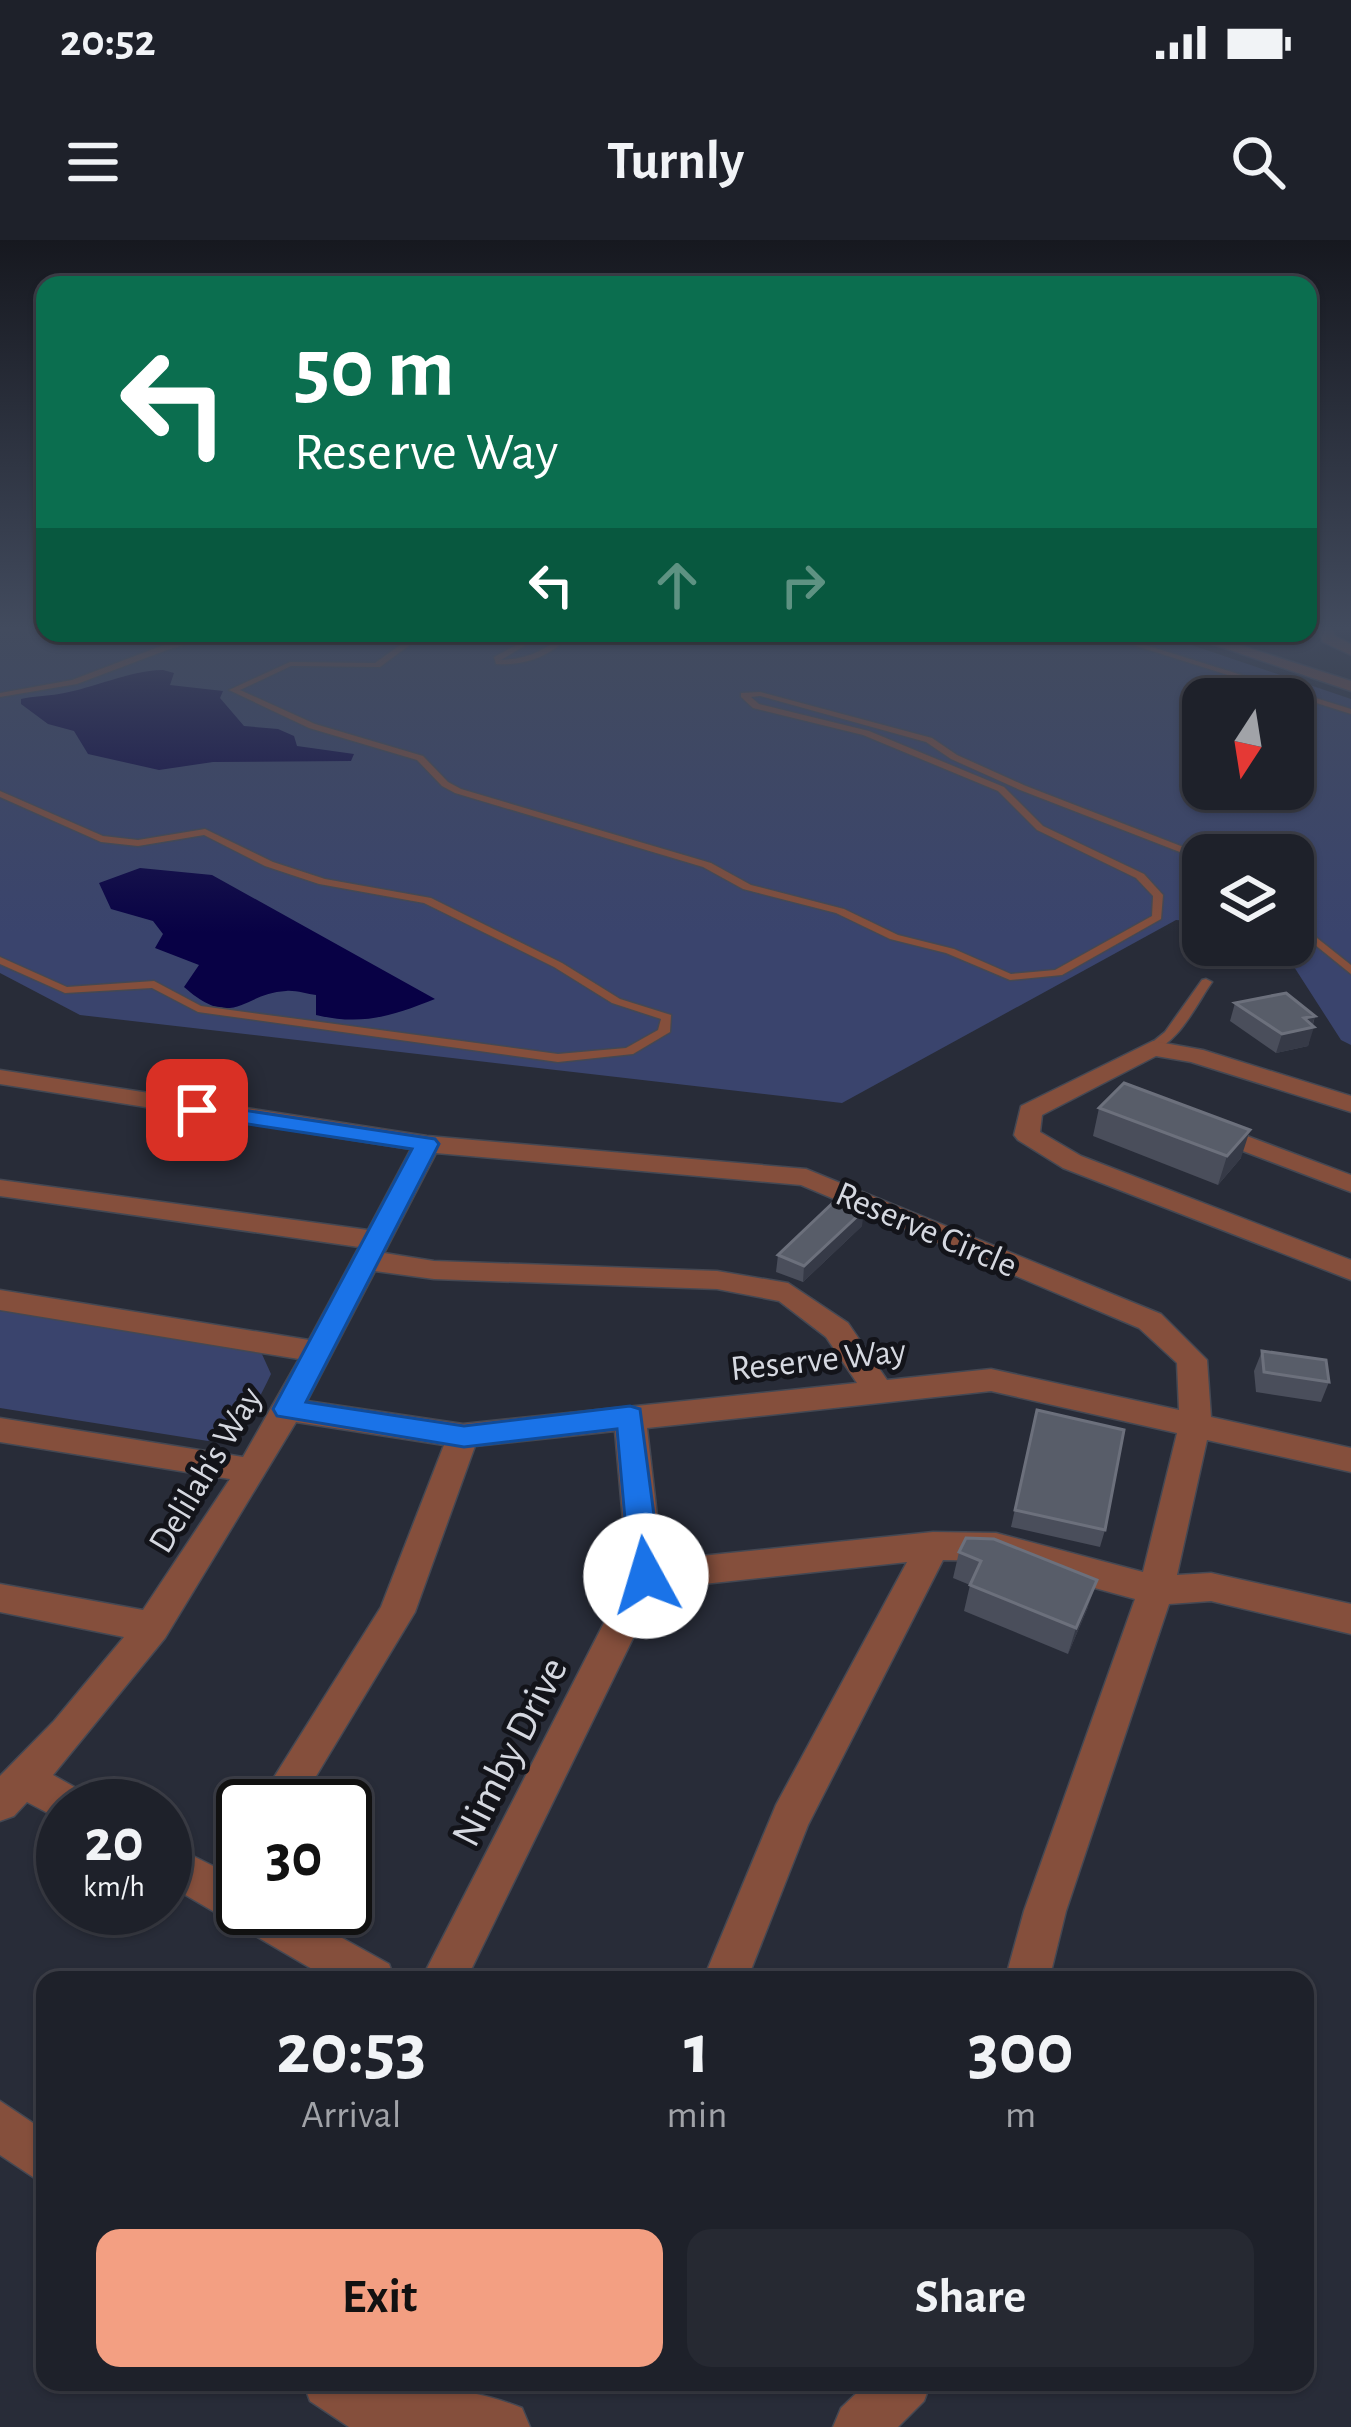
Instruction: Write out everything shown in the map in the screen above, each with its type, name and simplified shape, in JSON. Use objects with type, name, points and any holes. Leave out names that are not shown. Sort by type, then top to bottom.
[{"type":"street","points":[[1351,1104],[1195,1054],[1153,1048],[1030,1111],[1027,1136],[1072,1162],[1351,1270]]},
{"type":"street","name":"Reserve Circle","points":[[0,1077],[427,1144],[806,1177],[1150,1321],[1192,1360],[1195,1423],[1156,1590],[1045,1910],[1029,1971]]},
{"type":"street","points":[[1083,1084],[1127,1100]]},
{"type":"street","points":[[1180,1119],[1351,1184]]},
{"type":"street","name":"Delilah's Way","points":[[12,1791],[152,1628],[287,1409],[427,1144]]},
{"type":"street","points":[[0,1188],[371,1250],[434,1270],[717,1280],[788,1293],[837,1330],[878,1391]]},
{"type":"street","points":[[0,1300],[317,1352]]},
{"type":"street","name":"Reserve Way","points":[[287,1409],[464,1436],[991,1380],[1351,1460]]},
{"type":"street","points":[[630,1417],[646,1576],[933,1546],[996,1547],[1156,1590],[1211,1587],[1351,1619]]},
{"type":"street","points":[[0,1430],[249,1470]]},
{"type":"street","points":[[293,1779],[397,1612],[464,1436]]},
{"type":"street","points":[[729,1971],[790,1819],[933,1546]]},
{"type":"street","name":"Nimby Drive","points":[[448,1971],[646,1576]]},
{"type":"street","points":[[0,1598],[152,1628]]},
{"type":"street","points":[[305,1935],[359,1971]]},
{"type":"street","points":[[0,2125],[36,2155]]},
{"type":"street","points":[[341,2391],[360,2404],[503,2427]]},
{"type":"street","points":[[860,2427],[895,2391]]},
{"type":"lane","points":[[322,729],[420,758],[458,791],[707,865],[747,887],[840,911],[894,937],[950,951],[1010,977],[1058,973],[1157,917],[1158,895],[1140,876],[1040,828],[1001,789],[850,729]]},
{"type":"lane","points":[[889,729],[929,740],[954,758],[1023,788],[1182,850]]},
{"type":"lane","points":[[0,794],[101,839],[138,843],[206,832],[236,843],[268,864],[323,882],[427,900],[558,965],[616,1001],[667,1018],[664,1032],[629,1051],[594,1057],[534,1057],[198,1009],[154,984],[65,990],[0,960]]},
{"type":"lane","points":[[1314,940],[1351,971]]},
{"type":"lane","points":[[1153,1048],[1169,1035],[1206,982]]},
{"type":"shaded area","points":[[0,729],[1182,729],[1182,810],[1314,810],[1314,729],[1351,729],[1351,1045],[1341,1040],[1293,966],[1314,966],[1314,834],[1182,834],[1182,920],[842,1103],[80,1015],[0,973]]},
{"type":"shaded area","points":[[67,729],[278,729],[294,736],[297,746],[354,754],[351,761],[213,762],[159,770],[88,754],[74,731]]},
{"type":"shaded area","points":[[140,868],[212,875],[435,999],[363,1019],[316,1015],[316,995],[293,991],[227,1008],[201,1000],[184,987],[199,965],[155,948],[163,934],[153,921],[111,909],[99,883]]},
{"type":"shaded area","points":[[0,1311],[229,1344],[261,1352],[271,1374],[240,1424],[208,1441],[0,1408]]},
{"type":"building","points":[[1286,993],[1315,1016],[1304,1018],[1314,1027],[1282,1034],[1235,1003]]},
{"type":"building","points":[[1124,1083],[1250,1130],[1227,1156],[1099,1108]]},
{"type":"building","points":[[838,1198],[864,1210],[804,1266],[778,1255]]},
{"type":"building","points":[[1262,1351],[1326,1360],[1329,1382],[1264,1372]]},
{"type":"building","points":[[1037,1410],[1124,1430],[1105,1530],[1015,1510]]},
{"type":"building","points":[[966,1538],[994,1539],[1097,1580],[1076,1628],[970,1585],[981,1561],[959,1552]]},
{"type":"route","points":[[197,1110],[427,1144],[287,1409],[464,1436],[630,1417],[646,1576]]}]
